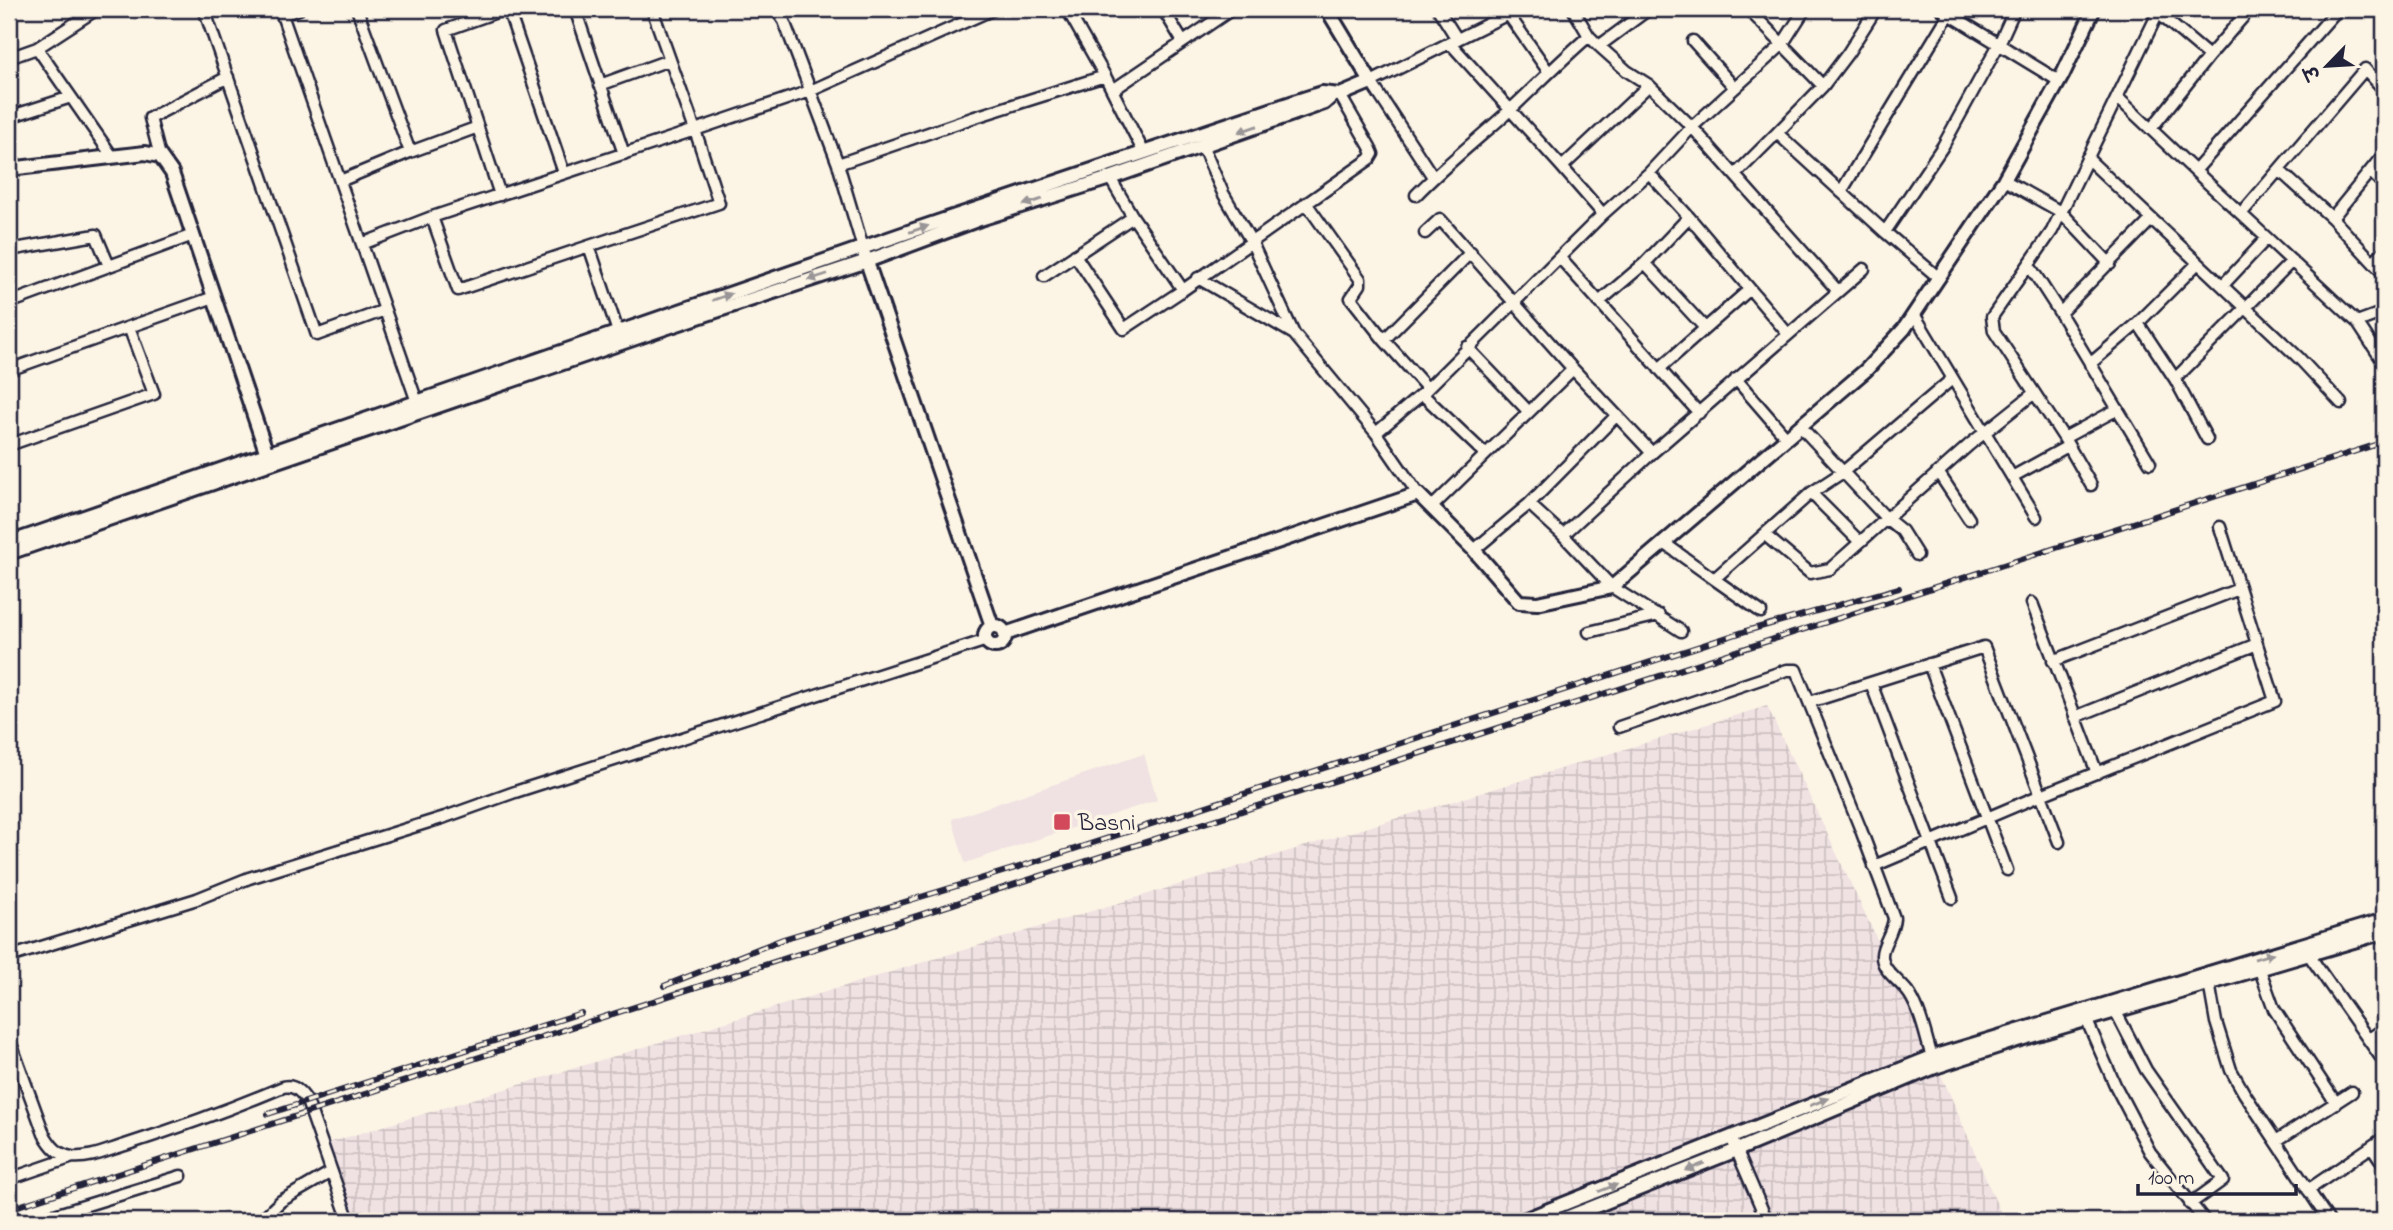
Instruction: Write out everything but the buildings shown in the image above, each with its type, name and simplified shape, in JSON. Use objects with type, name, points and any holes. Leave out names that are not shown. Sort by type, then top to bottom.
[{"type":"street","points":[[9,58],[37,48],[97,9]]},
{"type":"street","points":[[204,9],[317,335],[385,310]]},
{"type":"street","points":[[299,9],[281,12],[417,402]]},
{"type":"street","points":[[357,9],[410,152]]},
{"type":"street","points":[[499,195],[446,30],[506,9],[564,173]]},
{"type":"street","points":[[575,9],[624,154]]},
{"type":"street","points":[[432,217],[458,290],[719,203],[652,9]]},
{"type":"street","points":[[776,9],[784,21],[838,164],[867,261],[992,626]]},
{"type":"street","points":[[362,244],[432,217],[810,91],[994,9]]},
{"type":"street","points":[[1067,9],[1113,90],[1144,153]]},
{"type":"street","points":[[1163,9],[1183,42]]},
{"type":"street","points":[[1113,90],[1232,9]]},
{"type":"street","points":[[1327,9],[1433,177]]},
{"type":"street","points":[[1438,9],[1454,41],[1509,111],[1603,214]]},
{"type":"street","points":[[1573,9],[1589,36],[1627,71],[1649,85],[1692,127],[1838,290]]},
{"type":"street","points":[[1599,46],[1649,9]]},
{"type":"street","points":[[1748,9],[1823,86]]},
{"type":"street","points":[[1376,433],[1424,391],[1603,214],[1649,173],[1692,127],[1782,45],[1805,9]]},
{"type":"street","points":[[1735,176],[1823,86],[1877,9]]},
{"type":"street","points":[[1885,232],[1943,146],[1999,44],[2015,9]]},
{"type":"street","points":[[1202,145],[1223,193],[1251,241],[1294,334],[1376,433],[1418,494],[1474,550],[1520,602],[1537,603],[1612,587],[1886,351],[1939,278],[2004,180],[2059,81],[2094,9]]},
{"type":"street","points":[[2151,129],[2248,10]]},
{"type":"street","points":[[12,547],[267,454],[618,332],[657,325],[867,261],[980,219],[1110,178],[1324,103],[1454,41],[1506,11],[1548,71]]},
{"type":"street","points":[[1842,192],[1945,11],[2059,81]]},
{"type":"street","points":[[2091,485],[1994,331],[1992,317],[2052,231],[2159,11],[2209,56]]},
{"type":"street","points":[[2195,171],[2331,11]]},
{"type":"street","points":[[1416,195],[1589,36]]},
{"type":"street","points":[[1693,41],[1735,88]]},
{"type":"street","points":[[37,48],[112,156]]},
{"type":"street","points":[[600,85],[670,60]]},
{"type":"street","points":[[2241,214],[2365,69],[2384,90]]},
{"type":"street","points":[[838,164],[1105,76]]},
{"type":"street","points":[[228,78],[150,118],[160,156],[172,173],[267,454]]},
{"type":"street","points":[[1562,167],[1649,85]]},
{"type":"street","points":[[12,547],[657,325],[863,248],[1300,100],[1322,93],[1337,95]]},
{"type":"street","points":[[1075,255],[1124,329],[1370,159],[1373,154],[1337,95]]},
{"type":"street","points":[[9,117],[71,97]]},
{"type":"street","points":[[2117,97],[2357,322],[2384,363]]},
{"type":"street","points":[[340,181],[478,127]]},
{"type":"street","points":[[1777,133],[1939,278]]},
{"type":"street","points":[[9,169],[145,153],[160,156]]},
{"type":"street","points":[[2332,218],[2384,154]]},
{"type":"street","points":[[2087,158],[2306,364],[2341,403]]},
{"type":"street","points":[[2279,170],[2332,218],[2384,274]]},
{"type":"street","points":[[2370,172],[2384,185]]},
{"type":"street","points":[[1649,173],[1788,334]]},
{"type":"street","points":[[1110,178],[1183,290]]},
{"type":"street","points":[[2004,180],[2061,212],[2110,264]]},
{"type":"street","points":[[1306,203],[1360,279],[1360,285],[1351,298],[1424,391],[1485,454]]},
{"type":"street","points":[[1044,276],[1133,217]]},
{"type":"street","points":[[1599,302],[1645,263],[1689,217]]},
{"type":"street","points":[[1425,233],[1440,219],[1573,369],[1653,453]]},
{"type":"street","points":[[2060,313],[2152,219]]},
{"type":"street","points":[[9,250],[96,235],[109,266]]},
{"type":"street","points":[[9,303],[193,235]]},
{"type":"street","points":[[2223,285],[2267,238]]},
{"type":"street","points":[[589,246],[618,332]]},
{"type":"street","points":[[2373,262],[2384,251]]},
{"type":"street","points":[[1384,340],[1471,253]]},
{"type":"street","points":[[1560,258],[1699,413]]},
{"type":"street","points":[[2175,379],[2292,261]]},
{"type":"street","points":[[1645,263],[1705,328]]},
{"type":"street","points":[[2090,363],[2138,323],[2199,263]]},
{"type":"street","points":[[2029,264],[2150,463]]},
{"type":"street","points":[[1563,535],[1736,379],[1864,269]]},
{"type":"street","points":[[1198,278],[1294,334]]},
{"type":"street","points":[[1660,369],[1750,289]]},
{"type":"street","points":[[9,370],[214,297]]},
{"type":"street","points":[[2357,322],[2384,312]]},
{"type":"street","points":[[1914,314],[2036,517]]},
{"type":"street","points":[[2138,323],[2175,379],[2207,439]]},
{"type":"street","points":[[9,445],[154,394],[130,327]]},
{"type":"street","points":[[1467,347],[1530,412]]},
{"type":"street","points":[[1432,507],[1573,369]]},
{"type":"street","points":[[1736,379],[1786,437]]},
{"type":"street","points":[[1714,579],[1811,493],[1843,472],[1952,379]]},
{"type":"street","points":[[1765,535],[1810,573],[1830,569],[1938,472],[2033,394]]},
{"type":"street","points":[[2012,477],[2118,409]]},
{"type":"street","points":[[1474,550],[1529,504],[1616,416]]},
{"type":"street","points":[[1800,426],[1886,518],[1902,531],[1917,555]]},
{"type":"street","points":[[1938,472],[1969,519]]},
{"type":"street","points":[[1811,493],[1860,542]]},
{"type":"street","points":[[1005,634],[1418,494]]},
{"type":"street","points":[[1529,504],[1563,535],[1612,587],[1681,631]]},
{"type":"street","points":[[9,523],[12,547]]},
{"type":"street","points":[[1874,866],[2041,795],[2276,701],[2220,527]]},
{"type":"street","points":[[1664,543],[1762,612]]},
{"type":"street","points":[[2053,661],[2239,589]]},
{"type":"street","points":[[2032,603],[2097,773]]},
{"type":"street","points":[[1589,632],[1659,615]]},
{"type":"street","points":[[992,626],[1000,627],[1005,634],[1003,642],[998,645],[991,645],[987,640],[987,631],[992,626]]},
{"type":"street","points":[[9,957],[197,899],[249,878],[445,817],[987,640]]},
{"type":"street","points":[[2075,717],[2257,644]]},
{"type":"street","points":[[1810,702],[1984,647],[2059,842]]},
{"type":"street","points":[[1929,664],[2007,870]]},
{"type":"street","points":[[1619,727],[1787,670],[1796,670],[1894,918],[1893,930],[1882,951],[1882,959],[1887,970],[1909,994],[1922,1022],[1934,1062]]},
{"type":"street","points":[[1871,682],[1952,898]]},
{"type":"street","points":[[1558,1221],[1737,1150],[1934,1062],[2116,1012],[2384,920]]},
{"type":"street","points":[[1521,1221],[1731,1137],[1934,1062],[2209,979],[2260,970],[2384,932]]},
{"type":"street","points":[[2309,955],[2384,1062]]},
{"type":"street","points":[[2260,970],[2274,1009],[2336,1102]]},
{"type":"street","points":[[2209,979],[2216,1023],[2231,1070],[2329,1221]]},
{"type":"street","points":[[2116,1012],[2146,1070],[2223,1180],[2190,1204]]},
{"type":"street","points":[[2087,1021],[2116,1087],[2150,1152],[2205,1221]]},
{"type":"street","points":[[2369,1039],[2384,1029]]},
{"type":"street","points":[[9,1038],[44,1134],[59,1153],[73,1157]]},
{"type":"street","points":[[9,1180],[73,1157],[90,1156],[154,1136],[288,1086],[301,1092],[307,1101],[349,1221]]},
{"type":"street","points":[[2276,1141],[2352,1092]]},
{"type":"street","points":[[1731,1137],[1767,1221]]},
{"type":"street","points":[[2308,1189],[2384,1138]]},
{"type":"street","points":[[2372,1147],[2384,1166]]},
{"type":"street","points":[[260,1221],[281,1201],[331,1172]]},
{"type":"street","points":[[35,1221],[181,1175]]},
{"type":"shaded area","points":[[1767,706],[1948,1090],[2004,1221],[357,1221],[328,1143]]},
{"type":"shaded area","name":"Basni","points":[[1144,754],[1157,800],[965,863],[952,819]]},
{"type":"railway","points":[[9,1209],[2384,442]]},
{"type":"railway","points":[[664,986],[783,939],[1019,867],[1746,631],[1899,588]]},
{"type":"railway","points":[[268,1114],[581,1013]]},
{"type":"place","name":"Basni","points":[[1062,822]]}]
